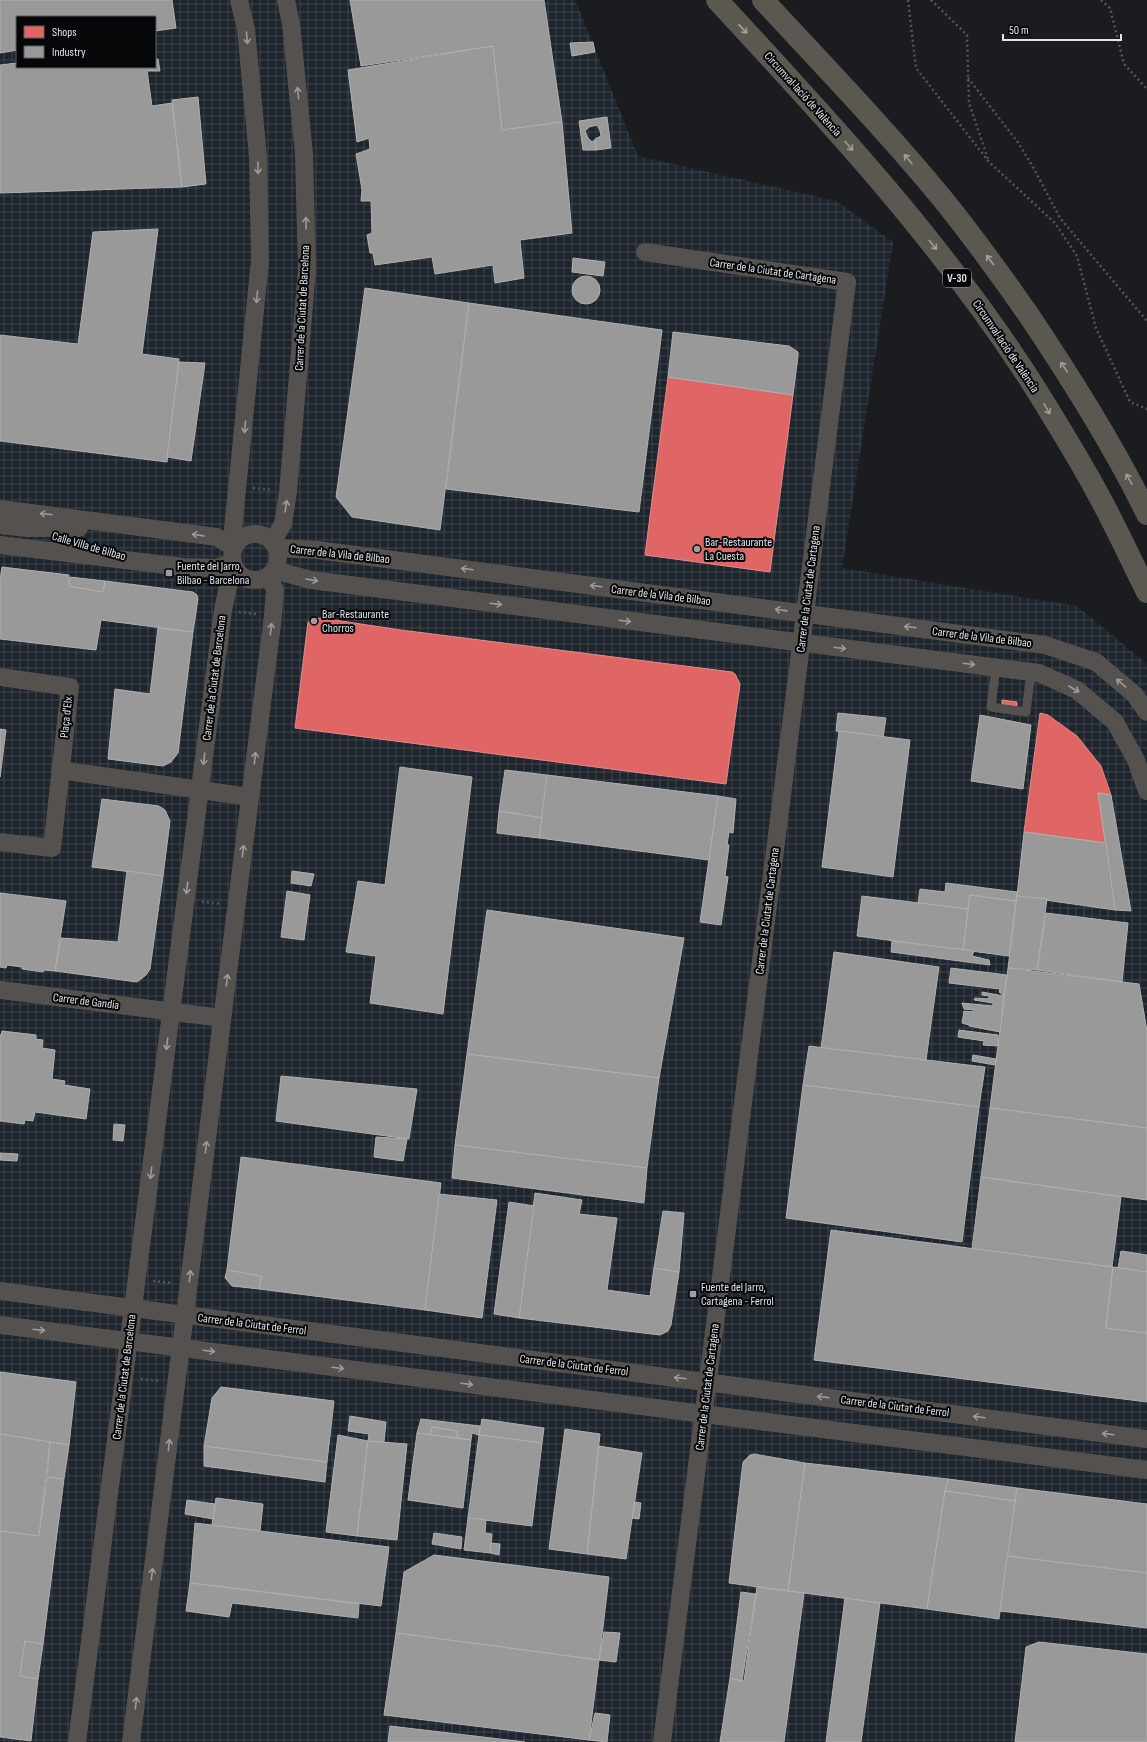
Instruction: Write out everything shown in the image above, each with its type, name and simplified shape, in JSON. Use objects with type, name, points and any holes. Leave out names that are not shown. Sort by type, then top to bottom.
[{"type":"highway","name":"Circumval·lació de València","points":[[717,0],[891,193],[979,306],[1036,390],[1099,496],[1147,592]]},
{"type":"highway","points":[[763,0],[893,142],[942,198],[993,264],[1067,372],[1132,484],[1147,514]]},
{"type":"street","points":[[235,555],[233,529],[239,486],[260,260],[257,150],[246,29],[239,0]]},
{"type":"street","name":"Carrer de la Ciutat de Barcelona","points":[[274,545],[283,524],[288,492],[307,270],[304,154],[291,24],[286,0]]},
{"type":"street","name":"Carrer de la Ciutat de Cartagena","points":[[645,252],[847,282],[662,1742]]},
{"type":"street","points":[[0,508],[217,537],[235,555],[247,579],[262,579],[271,573],[278,564],[279,554],[274,545],[266,537],[259,534],[251,534],[235,555],[217,568],[183,567],[0,545]]},
{"type":"street","name":"Calle Villa de Bilbao","points":[[0,525],[27,528],[154,528]]},
{"type":"street","name":"Calle Villa de Bilbao","points":[[27,528],[151,563]]},
{"type":"street","name":"Carrer de la Vila de Bilbao","points":[[274,545],[1045,645],[1096,662],[1135,695],[1147,712]]},
{"type":"street","name":"Carrer de la Ciutat de Barcelona","points":[[77,1742],[223,610],[235,555]]},
{"type":"street","points":[[131,1742],[273,616],[275,590],[271,573]]},
{"type":"street","name":"Carrer de la Vila de Bilbao","points":[[271,573],[311,580],[1035,672],[1076,690],[1115,722],[1136,760],[1147,791]]},
{"type":"street","name":"Plaça d'Elx","points":[[0,677],[70,687],[52,848],[0,842]]},
{"type":"street","points":[[60,770],[250,797]]},
{"type":"street","name":"Carrer de Gandia","points":[[0,990],[171,1012]]},
{"type":"street","points":[[171,1012],[222,1018]]},
{"type":"street","name":"Carrer de la Ciutat de Ferrol","points":[[0,1291],[1147,1439]]},
{"type":"street","points":[[0,1325],[1147,1470]]},
{"type":"lane","points":[[996,667],[991,707],[1026,712],[1035,672]]},
{"type":"path","points":[[908,0],[916,68],[989,162],[1055,223],[1077,256],[1096,328],[1130,402],[1147,409]]},
{"type":"path","points":[[931,0],[967,35],[969,103],[989,162]]},
{"type":"path","points":[[1101,0],[1110,8],[1124,64],[1147,89]]},
{"type":"path","points":[[968,78],[1017,141],[1033,167],[1060,218],[1147,321]]},
{"type":"path","points":[[239,486],[288,492]]},
{"type":"path","points":[[223,610],[273,616]]},
{"type":"path","points":[[186,901],[237,906]]},
{"type":"path","points":[[137,1279],[189,1285]]},
{"type":"path","points":[[124,1378],[176,1382]]},
{"type":"shaded area","points":[[0,0],[575,0],[638,156],[836,201],[893,242],[842,568],[1077,606],[1147,664],[1147,1742],[0,1742]]},
{"type":"building: Shops","points":[[668,377],[793,395],[770,572],[645,555]]},
{"type":"building: Shops","points":[[321,618],[401,630],[732,672],[735,674],[740,684],[726,784],[295,728],[308,622],[312,619]]},
{"type":"building: Shops","points":[[1002,700],[1017,702],[1017,706],[1002,704]]},
{"type":"building: Shops","points":[[1040,713],[1048,715],[1077,736],[1101,766],[1111,795],[1098,793],[1106,843],[1024,832]]},
{"type":"building: Industry","points":[[0,0],[172,0],[176,28],[156,31],[156,16],[16,16],[16,50],[0,53]]},
{"type":"building: Industry","points":[[350,0],[544,0],[562,122],[502,130],[493,46],[361,66]]},
{"type":"building: Industry","points":[[593,42],[595,52],[572,56],[570,43]]},
{"type":"building: Industry","points":[[493,46],[502,130],[562,122],[572,233],[520,240],[524,278],[495,283],[493,265],[435,274],[432,257],[375,265],[373,253],[370,253],[367,235],[372,233],[371,201],[361,201],[362,190],[356,154],[370,149],[369,138],[357,142],[348,70]]},
{"type":"building: Industry","points":[[156,59],[158,59],[160,71],[147,71],[152,106],[172,103],[182,187],[0,193],[0,65],[16,63],[16,68],[156,68]]},
{"type":"building: Industry","points":[[198,97],[206,184],[182,187],[172,100]]},
{"type":"building: Industry","points":[[607,117],[611,148],[596,150],[583,150],[579,121]],"holes":[[[597,125],[601,136],[595,139],[596,150],[595,140],[592,142],[588,138],[585,131],[589,127]]]},
{"type":"building: Industry","points":[[158,229],[142,354],[179,359],[167,462],[0,441],[0,335],[78,344],[93,232]]},
{"type":"building: Industry","points":[[573,258],[605,262],[603,276],[572,272]]},
{"type":"building: Industry","points":[[586,276],[596,280],[600,290],[596,300],[586,304],[576,300],[572,290],[576,280]]},
{"type":"building: Industry","points":[[365,288],[469,303],[440,530],[352,517],[336,497]]},
{"type":"building: Industry","points":[[469,303],[662,330],[639,512],[446,489]]},
{"type":"building: Industry","points":[[673,332],[789,346],[798,352],[793,395],[668,377]]},
{"type":"building: Industry","points":[[179,362],[205,363],[191,461],[167,457]]},
{"type":"building: Industry","points":[[2,567],[69,575],[69,586],[103,592],[105,581],[193,592],[197,595],[198,599],[193,632],[101,620],[96,650],[0,639],[0,580]]},
{"type":"building: Industry","points":[[70,577],[105,581],[103,592],[69,586]]},
{"type":"building: Industry","points":[[158,628],[193,632],[178,753],[171,762],[163,766],[108,759],[115,689],[150,694]]},
{"type":"building: Industry","points":[[838,713],[886,718],[883,737],[836,731]]},
{"type":"building: Industry","points":[[980,715],[1031,725],[1023,789],[971,781]]},
{"type":"building: Industry","points":[[0,729],[6,730],[0,777]]},
{"type":"building: Industry","points":[[839,731],[910,740],[893,877],[822,867]]},
{"type":"building: Industry","points":[[400,767],[472,777],[443,1014],[370,1003],[376,956],[346,952],[358,881],[385,885]]},
{"type":"building: Industry","points":[[505,770],[547,775],[542,818],[499,811]]},
{"type":"building: Industry","points":[[547,775],[718,796],[709,860],[539,838]]},
{"type":"building: Industry","points":[[1098,793],[1111,795],[1131,911],[1115,910]]},
{"type":"building: Industry","points":[[718,796],[736,799],[733,833],[729,832],[727,845],[729,845],[725,876],[728,877],[721,925],[700,922]]},
{"type":"building: Industry","points":[[102,799],[159,806],[165,810],[170,821],[163,876],[92,867]]},
{"type":"building: Industry","points":[[499,811],[542,818],[539,838],[497,833]]},
{"type":"building: Industry","points":[[1024,832],[1106,843],[1115,910],[1017,896]]},
{"type":"building: Industry","points":[[127,871],[163,876],[150,969],[146,975],[137,982],[55,971],[61,938],[118,942]]},
{"type":"building: Industry","points":[[292,871],[314,874],[311,886],[291,883]]},
{"type":"building: Industry","points":[[946,883],[1017,892],[1016,901],[970,895],[968,909],[918,903],[920,889],[945,892]]},
{"type":"building: Industry","points":[[287,891],[310,895],[304,940],[281,937]]},
{"type":"building: Industry","points":[[0,893],[66,901],[55,971],[44,970],[43,972],[7,965],[6,968],[0,967]]},
{"type":"building: Industry","points":[[970,895],[1016,901],[1009,956],[963,950]]},
{"type":"building: Industry","points":[[862,896],[968,909],[963,950],[857,936]]},
{"type":"building: Industry","points":[[1017,896],[1047,899],[1037,970],[1008,968]]},
{"type":"building: Industry","points":[[487,910],[684,938],[659,1078],[467,1054]]},
{"type":"building: Industry","points":[[1046,913],[1128,923],[1122,982],[1037,970]]},
{"type":"building: Industry","points":[[892,941],[974,951],[972,956],[989,960],[990,965],[891,952]]},
{"type":"building: Industry","points":[[834,952],[939,967],[926,1060],[821,1048]]},
{"type":"building: Industry","points":[[951,968],[1007,975],[1004,996],[999,992],[1000,989],[949,983]]},
{"type":"building: Industry","points":[[1008,968],[1139,984],[1147,1031],[1147,1128],[990,1108]]},
{"type":"building: Industry","points":[[982,992],[1004,996],[1000,1032],[969,1026],[962,1023],[964,1011],[973,1012],[974,1010],[964,1009],[962,1003],[993,1006],[993,1003],[974,1000],[975,998],[989,999],[989,996],[982,995]]},
{"type":"building: Industry","points":[[959,1030],[998,1035],[998,1046],[983,1045],[984,1041],[958,1037]]},
{"type":"building: Industry","points":[[2,1031],[36,1035],[36,1039],[43,1040],[42,1048],[55,1050],[52,1079],[65,1081],[64,1085],[90,1089],[86,1119],[35,1112],[33,1121],[25,1120],[24,1124],[0,1121],[0,1035]]},
{"type":"building: Industry","points":[[809,1046],[985,1067],[979,1107],[803,1085]]},
{"type":"building: Industry","points":[[467,1054],[659,1078],[647,1168],[455,1145]]},
{"type":"building: Industry","points":[[973,1055],[996,1059],[995,1065],[972,1061]]},
{"type":"building: Industry","points":[[281,1076],[417,1089],[409,1139],[276,1121]]},
{"type":"building: Industry","points":[[803,1085],[979,1107],[962,1242],[786,1218]]},
{"type":"building: Industry","points":[[990,1108],[1147,1128],[1147,1200],[981,1177]]},
{"type":"building: Industry","points":[[114,1124],[125,1125],[123,1141],[113,1140]]},
{"type":"building: Industry","points":[[376,1137],[407,1139],[403,1161],[374,1157]]},
{"type":"building: Industry","points":[[455,1145],[647,1168],[644,1203],[452,1178]]},
{"type":"building: Industry","points":[[0,1153],[18,1154],[17,1161],[0,1160]]},
{"type":"building: Industry","points":[[241,1157],[441,1183],[425,1310],[259,1289],[261,1276],[227,1270]]},
{"type":"building: Industry","points":[[981,1177],[1121,1197],[1112,1267],[972,1249]]},
{"type":"building: Industry","points":[[535,1193],[582,1200],[579,1214],[617,1218],[607,1290],[650,1296],[654,1268],[679,1272],[671,1325],[668,1331],[660,1335],[519,1318]]},
{"type":"building: Industry","points":[[439,1194],[497,1200],[482,1318],[425,1310]]},
{"type":"building: Industry","points":[[509,1202],[534,1206],[519,1318],[494,1314]]},
{"type":"building: Industry","points":[[663,1211],[684,1213],[679,1272],[654,1268]]},
{"type":"building: Industry","points":[[831,1230],[1113,1267],[1106,1328],[1147,1333],[1147,1402],[814,1360]]},
{"type":"building: Industry","points":[[1121,1251],[1147,1255],[1147,1272],[1118,1268]]},
{"type":"building: Industry","points":[[1113,1267],[1147,1272],[1147,1333],[1106,1328]]},
{"type":"building: Industry","points":[[227,1270],[261,1276],[259,1289],[232,1286],[225,1278]]},
{"type":"building: Industry","points":[[0,1372],[76,1382],[69,1445],[0,1434]]},
{"type":"building: Industry","points":[[221,1387],[334,1401],[327,1462],[204,1446],[212,1398]]},
{"type":"building: Industry","points":[[350,1416],[386,1422],[384,1442],[368,1441],[369,1434],[348,1431]]},
{"type":"building: Industry","points":[[421,1419],[480,1426],[479,1435],[472,1433],[471,1440],[457,1438],[457,1431],[432,1427],[430,1435],[417,1433]]},
{"type":"building: Industry","points":[[482,1419],[544,1428],[542,1443],[479,1435]]},
{"type":"building: Industry","points":[[432,1427],[457,1431],[457,1438],[430,1435]]},
{"type":"building: Industry","points":[[565,1429],[600,1434],[587,1554],[549,1549]]},
{"type":"building: Industry","points":[[417,1433],[471,1440],[463,1508],[408,1500]]},
{"type":"building: Industry","points":[[0,1434],[50,1442],[39,1536],[0,1531]]},
{"type":"building: Industry","points":[[338,1435],[368,1441],[357,1536],[326,1532]]},
{"type":"building: Industry","points":[[479,1435],[542,1443],[532,1526],[468,1518]]},
{"type":"building: Industry","points":[[368,1441],[407,1444],[397,1540],[357,1536]]},
{"type":"building: Industry","points":[[50,1442],[69,1445],[64,1479],[47,1477]]},
{"type":"building: Industry","points":[[204,1446],[327,1462],[325,1482],[204,1466]]},
{"type":"building: Industry","points":[[599,1446],[642,1453],[626,1559],[587,1554]]},
{"type":"building: Industry","points":[[754,1454],[805,1463],[788,1591],[729,1583],[743,1462],[750,1455]]},
{"type":"building: Industry","points":[[805,1463],[948,1479],[927,1609],[788,1591]]},
{"type":"building: Industry","points":[[47,1477],[64,1479],[43,1644],[25,1641],[20,1676],[38,1679],[31,1741],[0,1737],[0,1531],[39,1536]]},
{"type":"building: Industry","points":[[948,1479],[1017,1488],[1015,1501],[945,1491]]},
{"type":"building: Industry","points":[[1017,1488],[1147,1504],[1147,1573],[1007,1556]]},
{"type":"building: Industry","points":[[945,1491],[1015,1501],[999,1619],[927,1609]]},
{"type":"building: Industry","points":[[216,1498],[263,1504],[260,1531],[212,1525]]},
{"type":"building: Industry","points":[[187,1500],[215,1504],[213,1519],[185,1514]]},
{"type":"building: Industry","points":[[635,1502],[641,1503],[639,1519],[632,1518]]},
{"type":"building: Industry","points":[[468,1518],[486,1520],[485,1533],[492,1534],[490,1553],[464,1550]]},
{"type":"building: Industry","points":[[195,1523],[389,1547],[381,1606],[190,1583]]},
{"type":"building: Industry","points":[[434,1533],[462,1537],[461,1549],[432,1544]]},
{"type":"building: Industry","points":[[491,1543],[500,1544],[499,1555],[490,1553]]},
{"type":"building: Industry","points":[[434,1555],[609,1577],[599,1660],[396,1633],[404,1572]]},
{"type":"building: Industry","points":[[1007,1556],[1147,1573],[1147,1628],[1000,1611]]},
{"type":"building: Industry","points":[[190,1583],[359,1604],[358,1618],[232,1603],[229,1617],[186,1611]]},
{"type":"building: Industry","points":[[757,1587],[804,1593],[784,1742],[720,1742],[730,1678],[744,1681]]},
{"type":"building: Industry","points":[[741,1592],[756,1594],[742,1681],[730,1678]]},
{"type":"building: Industry","points":[[845,1598],[880,1603],[861,1742],[826,1742]]},
{"type":"building: Industry","points":[[604,1632],[620,1633],[616,1662],[599,1660]]},
{"type":"building: Industry","points":[[396,1633],[599,1660],[589,1740],[384,1715]]},
{"type":"building: Industry","points":[[25,1641],[43,1644],[38,1679],[20,1676]]},
{"type":"building: Industry","points":[[1039,1642],[1147,1654],[1147,1742],[1015,1742],[1026,1647]]},
{"type":"building: Industry","points":[[595,1713],[610,1715],[607,1742],[589,1740]]},
{"type":"building: Industry","points":[[390,1726],[525,1742],[388,1742]]},
{"type":"place","name":"Bar-Restaurante La Cuesta","points":[[697,549]]},
{"type":"place","name":"Fuente del Jarro, Bilbao - Barcelona","points":[[169,573]]},
{"type":"place","name":"Bar-Restaurante Chorros","points":[[314,621]]},
{"type":"place","name":"Fuente del Jarro, Cartagena - Ferrol","points":[[693,1294]]}]
